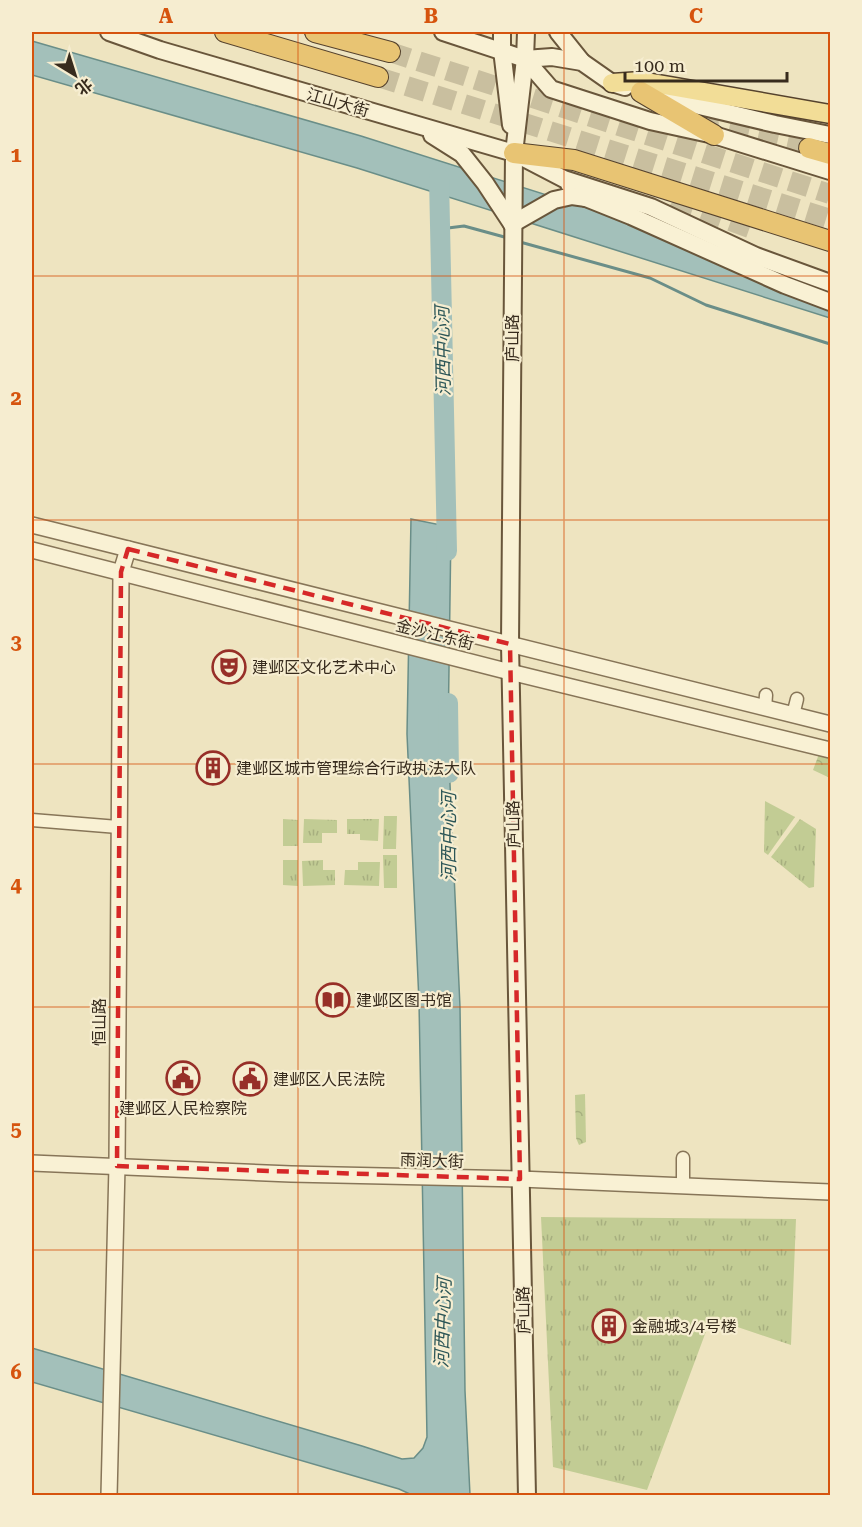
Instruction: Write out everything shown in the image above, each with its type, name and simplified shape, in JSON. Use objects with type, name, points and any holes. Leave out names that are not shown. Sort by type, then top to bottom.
[{"type":"highway","points":[[225,32],[378,77]]},
{"type":"highway","points":[[315,32],[390,52]]},
{"type":"highway","points":[[641,92],[714,135]]},
{"type":"highway","points":[[809,148],[831,154]]},
{"type":"highway","points":[[514,153],[574,159],[831,241]]},
{"type":"highway","points":[[758,231],[831,253]]},
{"type":"main road","name":"江山大街","points":[[108,32],[160,50],[514,153],[564,179],[651,207],[756,256],[831,283]]},
{"type":"main road","points":[[444,32],[525,59],[552,57],[582,62]]},
{"type":"main road","name":"庐山路","points":[[502,32],[514,153]]},
{"type":"main road","name":"庐山路","points":[[526,32],[514,153],[512,224],[510,672],[527,1496]]},
{"type":"main road","points":[[558,32],[582,62],[612,82],[641,92],[831,135]]},
{"type":"main road","points":[[525,59],[551,89],[650,121],[714,135],[831,171]]},
{"type":"main road","points":[[612,82],[641,81],[831,114]]},
{"type":"main road","points":[[419,126],[462,154],[485,183],[512,224],[554,201],[572,196],[586,198]]},
{"type":"main road","name":"江山大街","points":[[564,179],[586,198],[785,285],[831,302]]},
{"type":"street","name":"金沙江东街","points":[[32,525],[408,620],[766,701],[794,715],[831,724]]},
{"type":"street","name":"恒山路","points":[[109,1496],[117,1166],[121,572],[128,549]]},
{"type":"street","name":"金沙江东街","points":[[32,550],[510,672],[831,750]]},
{"type":"street","points":[[794,715],[797,699]]},
{"type":"street","points":[[32,820],[118,827]]},
{"type":"street","points":[[683,1158],[683,1186]]},
{"type":"street","name":"雨润大街","points":[[32,1162],[831,1192]]},
{"type":"highlighted area","points":[[128,549],[510,644],[520,1179],[117,1166],[121,572]]},
{"type":"green space","points":[[819,754],[830,757],[830,778],[813,770]]},
{"type":"green space","points":[[765,801],[795,817],[768,855],[764,852]]},
{"type":"green space","points":[[384,816],[397,816],[396,849],[383,849]]},
{"type":"green space","points":[[283,819],[298,820],[298,846],[283,846]]},
{"type":"green space","points":[[304,819],[337,820],[337,833],[322,833],[322,843],[303,843]]},
{"type":"green space","points":[[347,819],[379,819],[378,841],[360,840],[360,834],[347,834]]},
{"type":"green space","points":[[800,819],[816,829],[814,887],[809,888],[771,857]]},
{"type":"green space","points":[[383,855],[397,855],[397,888],[384,888]]},
{"type":"green space","points":[[283,860],[298,860],[298,886],[283,885]]},
{"type":"green space","points":[[323,860],[323,870],[335,870],[335,885],[303,886],[302,861]]},
{"type":"green space","points":[[358,862],[380,862],[379,886],[344,885],[345,870],[358,870]]},
{"type":"green space","points":[[585,1094],[586,1142],[579,1145],[576,1138],[575,1095]]},
{"type":"green space","points":[[541,1217],[796,1219],[791,1345],[711,1318],[647,1490],[553,1467]]},
{"type":"water","points":[[32,41],[361,136],[830,285],[830,318],[357,168],[32,75]]},
{"type":"water","points":[[411,519],[451,527],[448,740],[460,1007],[465,1391],[470,1495],[412,1495],[399,1489],[32,1382],[32,1348],[402,1459],[414,1458],[423,1448],[427,1437],[419,1002],[407,734]]},
{"type":"waterway","name":"河西中心河","points":[[439,178],[447,551]]},
{"type":"waterway","points":[[440,229],[464,226],[508,238]]},
{"type":"waterway","points":[[520,242],[650,278],[706,305],[830,344]]},
{"type":"waterway","name":"河西中心河","points":[[448,703],[449,773]]},
{"type":"tunnel","points":[[390,52],[830,194]]},
{"type":"tunnel","points":[[378,77],[830,219]]},
{"type":"tunnel","points":[[699,129],[719,128],[809,148]]},
{"type":"tunnel","points":[[676,198],[683,204],[758,231]]},
{"type":"place","name":"建邺区文化艺术中心","points":[[229,667]]},
{"type":"place","name":"建邺区城市管理综合行政执法大队","points":[[213,768]]},
{"type":"place","name":"建邺区图书馆","points":[[333,1000]]},
{"type":"place","name":"建邺区人民检察院","points":[[183,1078]]},
{"type":"place","name":"建邺区人民法院","points":[[250,1079]]},
{"type":"place","name":"金融城3/4号楼","points":[[609,1326]]}]
